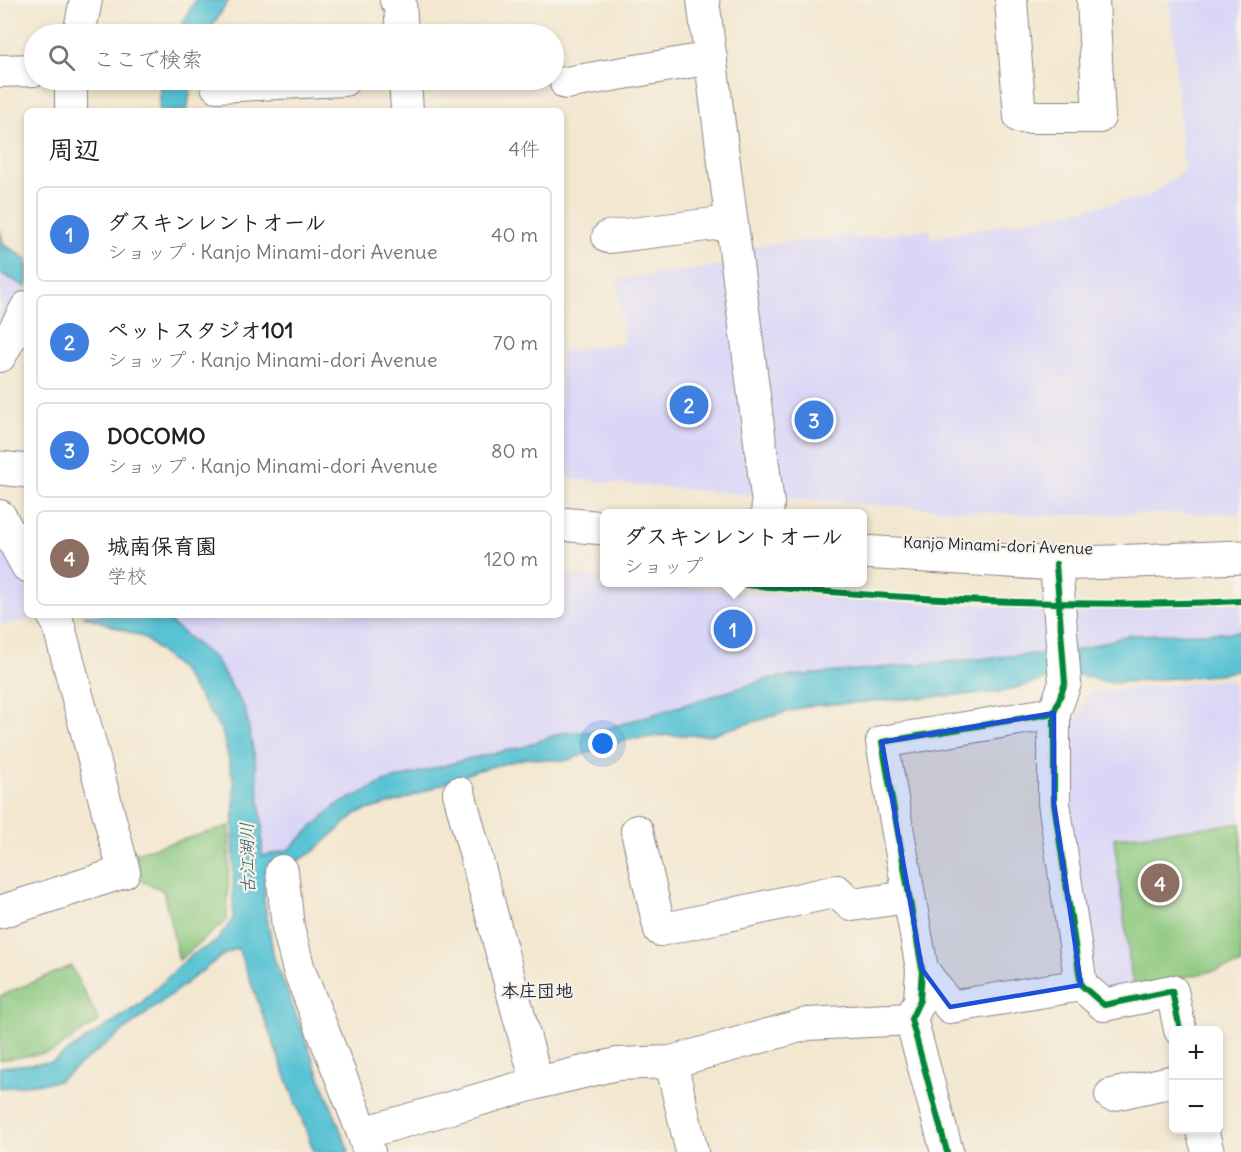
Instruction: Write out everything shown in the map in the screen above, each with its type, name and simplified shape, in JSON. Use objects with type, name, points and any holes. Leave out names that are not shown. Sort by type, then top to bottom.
[{"type":"highway","points":[[0,468],[24,471]]},
{"type":"highway","points":[[564,524],[600,528]]},
{"type":"highway","name":"Kanjo Minami-dori Avenue","points":[[867,552],[1056,564],[1241,557]]},
{"type":"street","points":[[81,24],[86,0]]},
{"type":"street","points":[[396,0],[400,3],[401,24]]},
{"type":"street","points":[[703,0],[767,509]]},
{"type":"street","points":[[1011,0],[1020,117],[1099,117],[1094,0]]},
{"type":"street","points":[[566,82],[711,58]]},
{"type":"street","points":[[0,70],[24,70]]},
{"type":"street","points":[[70,108],[71,90]]},
{"type":"street","points":[[406,90],[407,108]]},
{"type":"street","points":[[608,237],[731,222]]},
{"type":"street","points":[[0,356],[24,312]]},
{"type":"street","points":[[0,468],[0,481]]},
{"type":"street","points":[[0,516],[24,560]]},
{"type":"street","points":[[1056,564],[1065,683],[1054,713],[1054,803],[1081,985],[1104,1005],[1172,991],[1179,1026]]},
{"type":"street","points":[[0,912],[124,872],[55,618]]},
{"type":"street","points":[[947,1152],[911,1018],[920,1000],[922,969],[882,742],[1054,713]]},
{"type":"street","points":[[459,793],[537,1083]]},
{"type":"street","points":[[637,831],[660,930],[837,891],[852,905],[908,897]]},
{"type":"street","points":[[282,871],[288,927],[299,970],[366,1143],[537,1083],[617,1064],[670,1062],[807,1024],[911,1018]]},
{"type":"street","points":[[922,969],[950,1007],[1081,985]]},
{"type":"street","points":[[670,1062],[692,1152]]},
{"type":"street","points":[[1111,1095],[1169,1082]]},
{"type":"street","points":[[1203,1134],[1208,1152]]},
{"type":"highlighted area","points":[[1054,713],[1054,803],[1081,985],[950,1007],[922,969],[882,742]]},
{"type":"shaded area","points":[[1170,0],[1241,0],[1241,513],[1030,515],[781,498],[750,247],[853,234],[854,239],[930,229],[932,238],[1147,197],[1184,171]]},
{"type":"shaded area","points":[[727,265],[755,489],[750,495],[564,478],[564,351],[625,343],[617,280]]},
{"type":"shaded area","points":[[0,273],[24,285],[24,292],[0,332]]},
{"type":"shaded area","points":[[0,540],[24,584],[24,618],[38,618],[0,625]]},
{"type":"shaded area","points":[[564,574],[600,578],[600,587],[691,587],[781,595],[1038,609],[1241,603],[1241,632],[1129,635],[1077,650],[772,678],[599,731],[561,733],[523,747],[468,759],[335,806],[288,850],[262,856],[262,823],[255,759],[245,709],[215,659],[164,618],[564,618]]},
{"type":"shaded area","points":[[1232,679],[1241,744],[1241,965],[1109,993],[1094,977],[1066,801],[1068,732],[1090,692]]},
{"type":"green space","points":[[1241,823],[1241,965],[1133,988],[1114,838]]},
{"type":"green space","points":[[230,826],[227,920],[179,960],[163,890],[143,882],[135,853]]},
{"type":"green space","points":[[71,966],[99,1021],[52,1052],[0,1060],[0,996]]},
{"type":"water","points":[[195,0],[229,0],[213,24],[182,24]]},
{"type":"water","points":[[160,90],[190,90],[187,108],[159,108]]},
{"type":"water","points":[[0,229],[3,244],[24,257],[24,285],[0,273]]},
{"type":"water","name":"古江湖川","points":[[90,618],[164,618],[215,659],[245,709],[255,759],[262,823],[262,856],[288,850],[335,806],[384,782],[523,747],[561,733],[599,731],[772,678],[1077,650],[1129,635],[1241,632],[1241,670],[1214,675],[1112,683],[1079,675],[1053,677],[1001,692],[807,706],[709,735],[669,735],[626,740],[565,761],[527,758],[475,771],[405,799],[357,813],[313,852],[265,880],[264,900],[274,958],[349,1152],[314,1152],[238,948],[223,955],[58,1081],[0,1088],[0,1067],[52,1062],[139,1005],[191,955],[216,942],[233,919],[234,782],[222,731],[181,670],[143,637]]},
{"type":"cycle path","points":[[1056,564],[1065,683],[1054,713],[1054,803],[1081,985],[1104,1005],[1172,991],[1179,1026]]},
{"type":"cycle path","points":[[775,587],[912,598],[1044,603],[1241,601]]},
{"type":"cycle path","points":[[947,1152],[911,1019],[920,1000],[922,969],[882,742],[1054,713]]},
{"type":"place","name":"ペットスタジオ101","points":[[689,405]]},
{"type":"place","name":"DOCOMO","points":[[814,420]]},
{"type":"place","name":"ダスキンレントオール","points":[[733,629]]},
{"type":"place","name":"城南保育園","points":[[1160,883]]},
{"type":"district","name":"本庄団地","points":[[537,990]]}]
